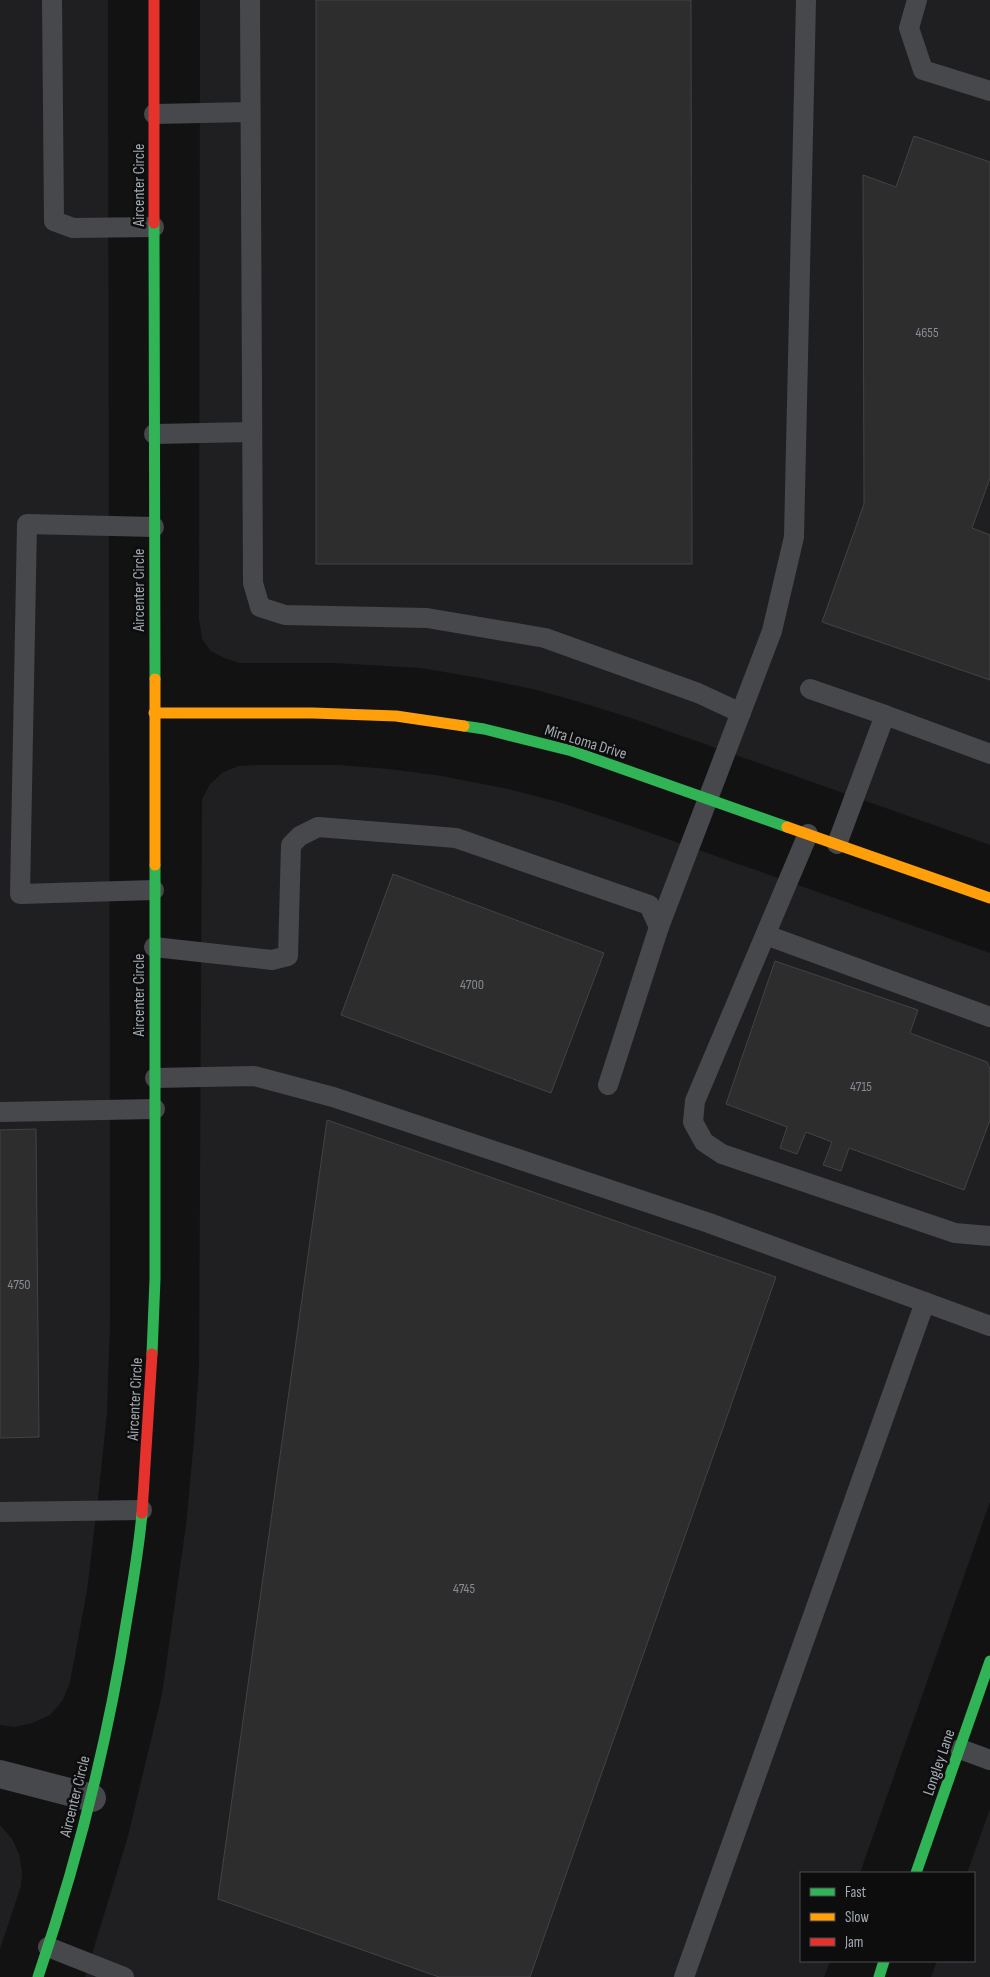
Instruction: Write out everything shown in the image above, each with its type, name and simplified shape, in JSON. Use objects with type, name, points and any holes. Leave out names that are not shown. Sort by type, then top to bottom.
[{"type":"street","name":"Aircenter Circle","points":[[38,1977],[92,1798],[121,1661],[142,1510],[152,1387],[155,1279],[154,0]]},
{"type":"street","name":"Mira Loma Drive","points":[[154,712],[313,712],[387,716],[484,729],[572,751],[990,898]]},
{"type":"street","name":"Longley Lane","points":[[916,1872],[990,1661]]},
{"type":"street","points":[[0,1774],[92,1798]]},
{"type":"street","points":[[879,1977],[884,1962]]},
{"type":"lane","points":[[52,0],[54,221],[73,228],[154,227]]},
{"type":"lane","points":[[250,0],[253,583],[260,606],[285,615],[427,618],[545,638],[698,693],[741,713]]},
{"type":"lane","points":[[608,1084],[659,927],[772,632],[794,537],[806,0]]},
{"type":"lane","points":[[917,0],[909,28],[923,70],[990,91]]},
{"type":"lane","points":[[154,114],[250,112]]},
{"type":"lane","points":[[154,434],[252,432]]},
{"type":"lane","points":[[154,527],[27,524],[20,894],[154,890]]},
{"type":"lane","points":[[810,689],[990,754]]},
{"type":"lane","points":[[837,844],[885,715]]},
{"type":"lane","points":[[154,947],[272,960],[288,956],[292,845],[300,836],[318,827],[456,838],[648,905],[659,927]]},
{"type":"lane","points":[[808,834],[696,1101],[693,1122],[704,1142],[722,1154],[955,1233],[990,1235]]},
{"type":"lane","points":[[766,935],[990,1018]]},
{"type":"lane","points":[[155,1078],[254,1076],[333,1097],[709,1223],[990,1326]]},
{"type":"lane","points":[[0,1112],[155,1109]]},
{"type":"lane","points":[[684,1977],[925,1302]]},
{"type":"lane","points":[[0,1512],[142,1510]]},
{"type":"lane","points":[[960,1749],[990,1760]]},
{"type":"lane","points":[[48,1947],[124,1977]]},
{"type":"shaded area","points":[[0,0],[108,0],[110,1322],[107,1413],[87,1591],[70,1682],[63,1700],[50,1715],[32,1723],[14,1727],[0,1725]]},
{"type":"shaded area","points":[[200,0],[990,0],[990,845],[634,719],[533,689],[421,668],[334,663],[240,663],[211,651],[202,639],[199,619]]},
{"type":"shaded area","points":[[339,765],[389,769],[442,776],[508,789],[562,803],[631,826],[990,953],[990,1502],[860,1872],[800,1872],[800,1962],[830,1962],[824,1977],[85,1977],[128,1836],[162,1694],[186,1525],[199,1367],[202,799],[210,784],[222,773],[238,766]]},
{"type":"shaded area","points":[[990,1809],[990,1977],[931,1977],[937,1962],[975,1962],[975,1872],[967,1872]]},
{"type":"shaded area","points":[[0,1825],[12,1839],[19,1854],[22,1872],[21,1886],[0,1949]]},
{"type":"building","points":[[316,0],[691,0],[692,564],[316,564]]},
{"type":"building","points":[[914,136],[990,162],[990,478],[972,528],[990,535],[990,680],[822,622],[864,504],[863,175],[896,187]]},
{"type":"building","points":[[393,874],[604,953],[551,1093],[341,1015]]},
{"type":"building","points":[[775,961],[918,1010],[910,1033],[987,1062],[990,1069],[990,1120],[964,1190],[849,1148],[841,1171],[823,1165],[832,1142],[806,1132],[797,1154],[780,1148],[787,1127],[726,1104]]},
{"type":"building","points":[[327,1120],[776,1277],[530,1977],[439,1977],[218,1899]]},
{"type":"building","points":[[36,1129],[39,1437],[0,1438],[0,1130]]},
{"type":"traffic: fast","points":[[154,223],[155,679]]},
{"type":"traffic: fast","points":[[464,726],[484,729],[572,751],[787,827]]},
{"type":"traffic: fast","points":[[152,1354],[155,1279],[155,865]]},
{"type":"traffic: fast","points":[[38,1977],[79,1844],[101,1754],[111,1709],[136,1566],[142,1513]]},
{"type":"traffic: fast","points":[[916,1872],[990,1661]]},
{"type":"traffic: fast","points":[[879,1977],[884,1962]]},
{"type":"traffic: slow","points":[[155,679],[155,865]]},
{"type":"traffic: slow","points":[[154,713],[313,713],[396,716],[464,726]]},
{"type":"traffic: slow","points":[[787,827],[990,898]]},
{"type":"traffic: jam","points":[[154,0],[154,223]]},
{"type":"traffic: jam","points":[[142,1513],[152,1354]]}]
